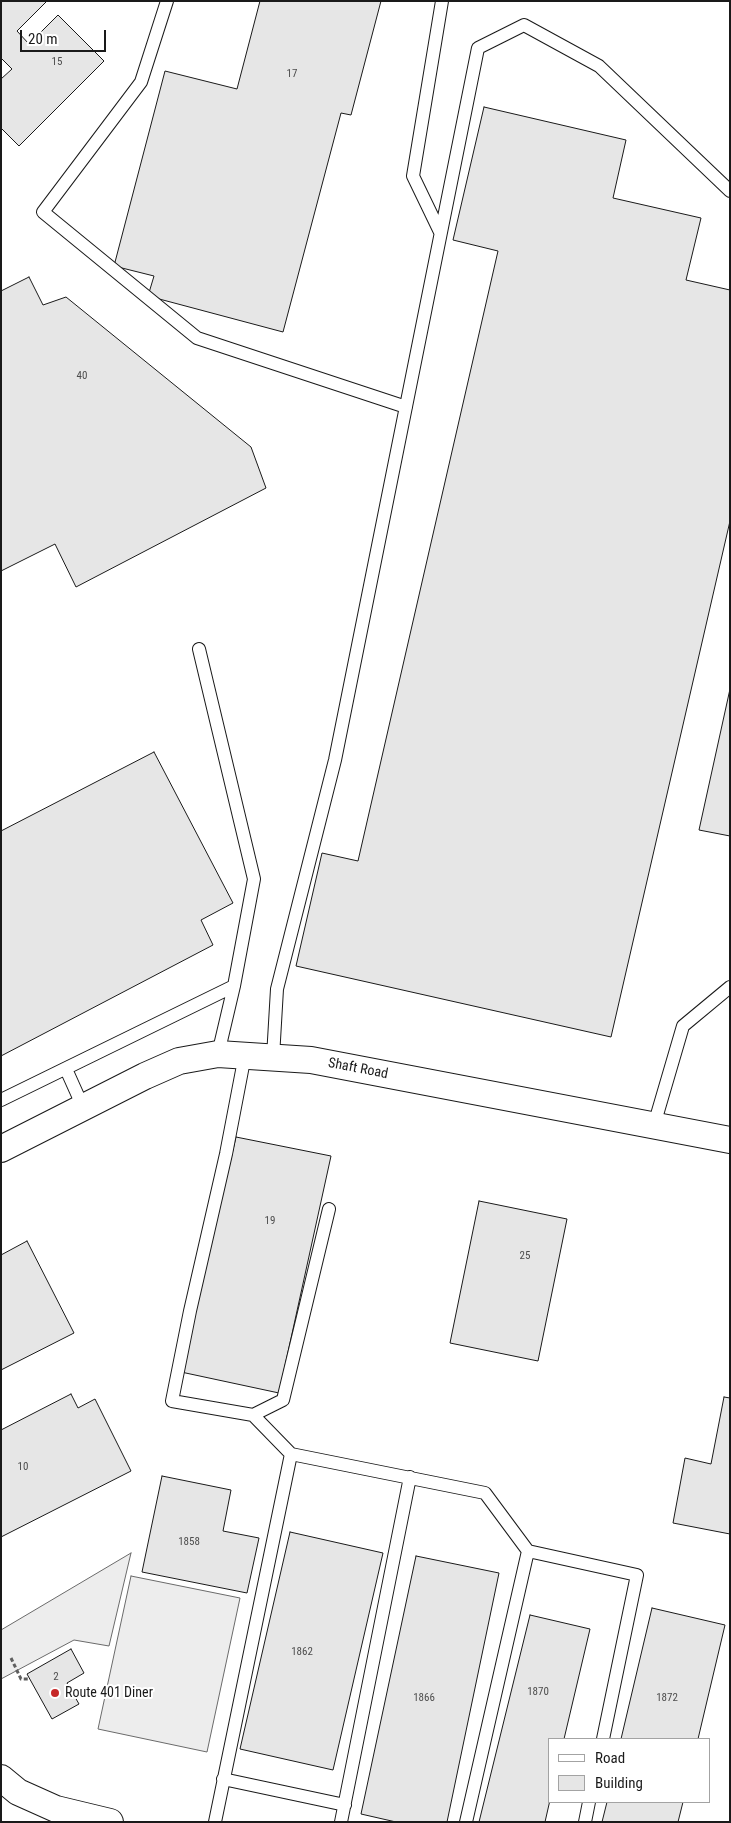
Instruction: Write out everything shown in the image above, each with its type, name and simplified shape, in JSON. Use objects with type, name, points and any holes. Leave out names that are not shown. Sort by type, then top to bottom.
[{"type":"street","name":"Shaft Road","points":[[1,1148],[179,1061],[218,1054],[310,1060],[730,1140]]},
{"type":"street","points":[[1,1778],[18,1792],[56,1809],[110,1822]]},
{"type":"lane","points":[[167,1],[141,82],[43,212],[197,338],[406,407]]},
{"type":"lane","points":[[440,232],[413,176],[442,1]]},
{"type":"lane","points":[[273,1057],[277,989],[335,760],[478,48],[524,25],[599,66],[730,191]]},
{"type":"lane","points":[[199,649],[254,879],[234,986],[218,1054]]},
{"type":"lane","points":[[1,1100],[234,986]]},
{"type":"lane","points":[[654,1125],[683,1026],[730,987]]},
{"type":"lane","points":[[245,1055],[226,1154],[190,1311],[172,1401],[253,1415],[291,1454],[484,1493],[528,1551],[637,1575],[602,1738]]},
{"type":"lane","points":[[66,1069],[84,1107]]},
{"type":"lane","points":[[253,1415],[283,1400],[329,1209]]},
{"type":"lane","points":[[215,1822],[291,1454]]},
{"type":"lane","points":[[341,1822],[410,1477]]},
{"type":"lane","points":[[466,1822],[528,1551]]},
{"type":"lane","points":[[224,1779],[344,1805]]},
{"type":"lane","points":[[585,1822],[589,1803]]},
{"type":"path","points":[[11,1658],[21,1679],[30,1679]]},
{"type":"shaded area","points":[[131,1553],[109,1646],[74,1640],[1,1679],[1,1630]]},
{"type":"shaded area","points":[[131,1576],[240,1598],[207,1752],[98,1729]]},
{"type":"building","points":[[1,1],[47,1],[17,31],[29,44],[58,15],[104,61],[19,146],[1,128],[1,79],[12,69],[1,58]]},
{"type":"building","points":[[260,1],[381,1],[351,115],[341,113],[283,332],[148,296],[154,276],[114,266],[165,71],[237,89]]},
{"type":"building","points":[[484,107],[626,140],[613,198],[701,218],[686,280],[730,290],[730,521],[611,1037],[296,966],[322,853],[358,861],[498,251],[453,240]]},
{"type":"building","points":[[29,277],[43,305],[66,297],[251,447],[266,488],[76,587],[55,544],[1,571],[1,291]]},
{"type":"building","points":[[730,689],[730,836],[699,830]]},
{"type":"building","points":[[154,752],[233,903],[201,920],[213,945],[1,1056],[1,831]]},
{"type":"building","points":[[236,1137],[331,1156],[279,1393],[181,1372]]},
{"type":"building","points":[[479,1201],[567,1219],[538,1361],[450,1343]]},
{"type":"building","points":[[27,1241],[74,1333],[1,1370],[1,1255]]},
{"type":"building","points":[[71,1394],[78,1408],[95,1399],[131,1471],[1,1537],[1,1430]]},
{"type":"building","points":[[724,1397],[730,1398],[730,1534],[673,1523],[685,1458],[711,1464]]},
{"type":"building","points":[[162,1476],[231,1490],[223,1531],[259,1538],[247,1593],[142,1572]]},
{"type":"building","points":[[290,1532],[383,1553],[333,1770],[240,1749]]},
{"type":"building","points":[[416,1556],[499,1573],[447,1822],[396,1822],[361,1814]]},
{"type":"building","points":[[652,1608],[725,1625],[698,1738],[621,1738]]},
{"type":"building","points":[[530,1615],[590,1629],[564,1738],[548,1738],[549,1803],[545,1822],[479,1822]]},
{"type":"building","name":"Route 401 Diner","points":[[71,1649],[84,1673],[67,1683],[79,1704],[52,1719],[27,1674]]},
{"type":"building","points":[[607,1803],[683,1803],[678,1822],[602,1822]]},
{"type":"place","name":"Route 401 Diner","points":[[55,1693]]}]
